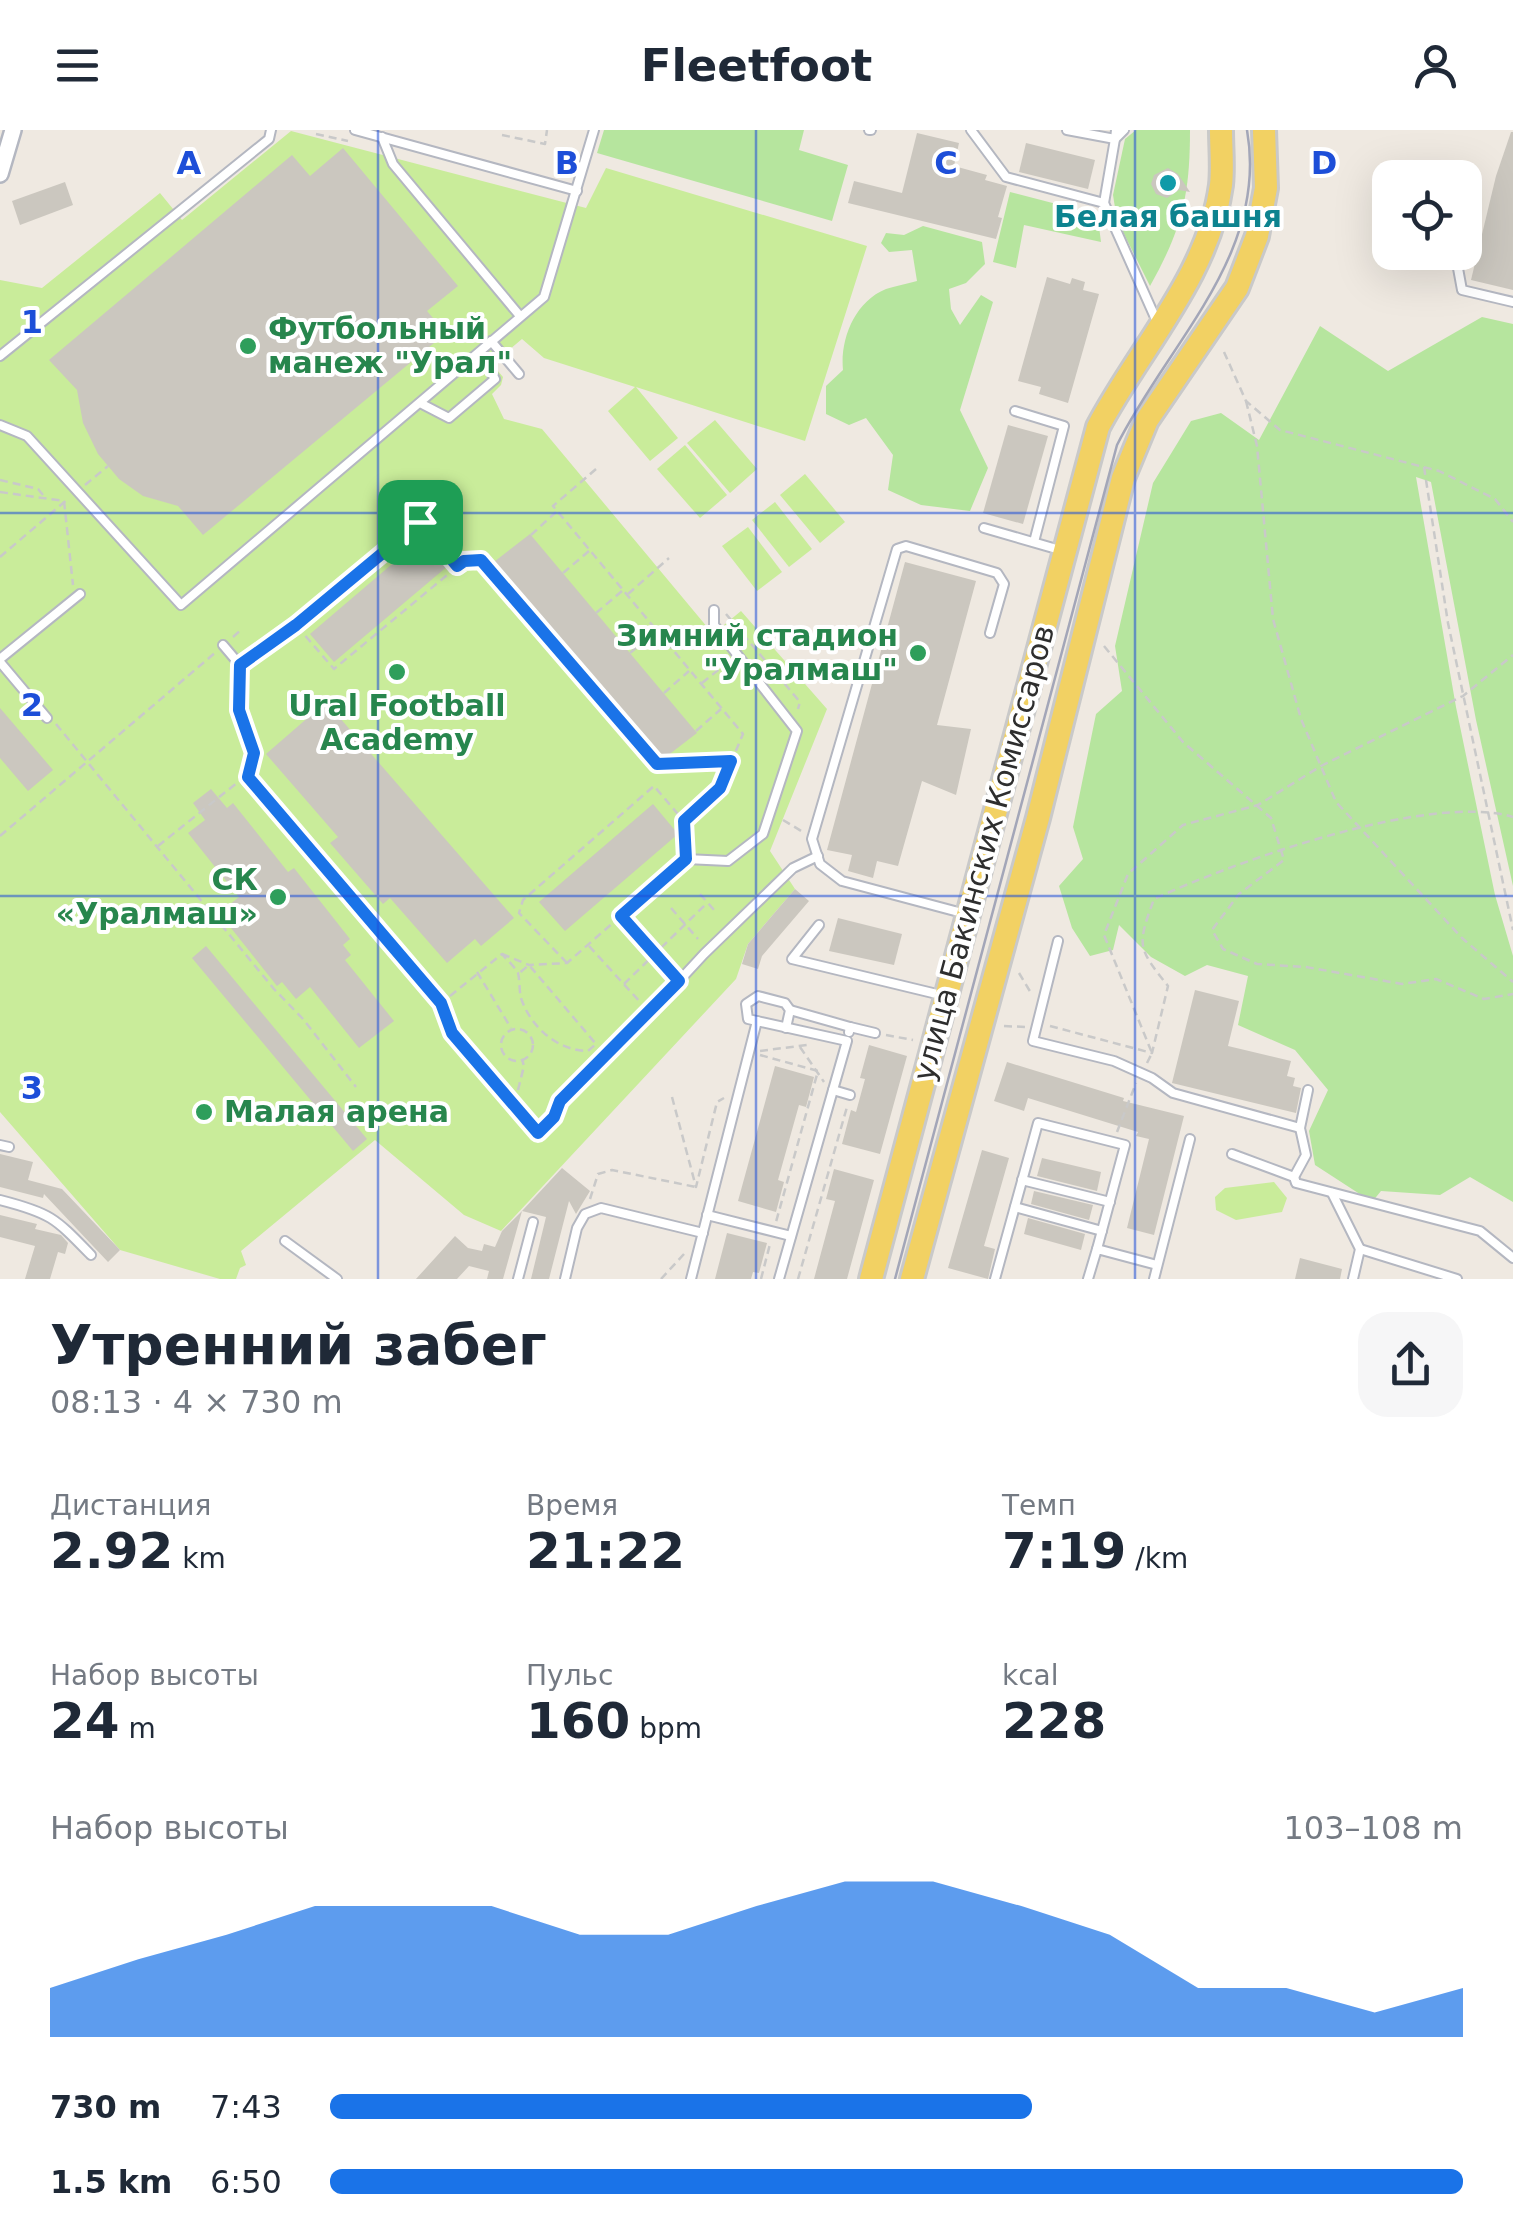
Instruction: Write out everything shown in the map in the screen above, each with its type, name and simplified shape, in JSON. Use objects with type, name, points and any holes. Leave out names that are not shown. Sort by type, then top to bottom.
[{"type":"main road","name":"улица Бакинских Комиссаров","points":[[871,1279],[1098,427],[1190,273],[1209,230],[1220,184],[1221,130]]},
{"type":"main road","name":"улица Бакинских Комиссаров","points":[[912,1279],[1038,818],[1123,478],[1147,420],[1236,288],[1244,270],[1257,236],[1266,188],[1264,130]]},
{"type":"street","points":[[0,174],[13,130]]},
{"type":"lane","points":[[0,356],[269,139],[271,130]]},
{"type":"lane","points":[[353,130],[577,191]]},
{"type":"lane","points":[[0,425],[27,436],[181,605],[544,297],[594,130]]},
{"type":"lane","points":[[971,130],[1006,177],[1104,203]]},
{"type":"lane","points":[[1068,130],[1116,134],[1124,130]]},
{"type":"lane","points":[[1116,134],[1104,203],[1159,326]]},
{"type":"lane","points":[[382,138],[393,164],[520,316]]},
{"type":"lane","points":[[1458,270],[1462,290],[1513,302]]},
{"type":"lane","points":[[492,341],[519,374]]},
{"type":"lane","points":[[420,403],[449,418],[495,379],[480,353]]},
{"type":"lane","points":[[1015,412],[1064,426],[1034,542]]},
{"type":"lane","points":[[984,528],[1064,551]]},
{"type":"lane","points":[[966,914],[842,882],[820,864],[812,838],[898,549],[906,546],[997,573],[1004,584],[990,633]]},
{"type":"lane","points":[[49,718],[0,660],[80,594]]},
{"type":"lane","points":[[686,859],[728,861],[762,834],[798,732],[714,625],[714,610]]},
{"type":"lane","points":[[223,645],[240,665],[239,710],[254,753],[248,777],[441,1003],[452,1033],[538,1133],[554,1117],[560,1101],[793,868],[818,856]]},
{"type":"lane","points":[[240,665],[255,652]]},
{"type":"lane","points":[[819,925],[792,959],[946,996]]},
{"type":"lane","points":[[1058,941],[1034,1042],[1114,1061],[1174,1093],[1300,1128]]},
{"type":"lane","points":[[847,1041],[757,1022],[748,1018],[746,1004],[758,996],[785,1002],[790,1010],[875,1033]]},
{"type":"lane","points":[[786,1028],[790,1010]]},
{"type":"lane","points":[[691,1279],[757,1022]]},
{"type":"lane","points":[[779,1279],[850,1027]]},
{"type":"lane","points":[[1308,1090],[1300,1128],[1306,1154],[1294,1177],[1296,1183],[1480,1231],[1513,1258]]},
{"type":"lane","points":[[832,1093],[850,1095]]},
{"type":"lane","points":[[995,1279],[1038,1123],[1125,1144],[1088,1279]]},
{"type":"lane","points":[[1154,1279],[1190,1139]]},
{"type":"lane","points":[[1232,1154],[1294,1177]]},
{"type":"lane","points":[[1022,1180],[1110,1202]]},
{"type":"lane","points":[[1332,1192],[1360,1249],[1353,1279]]},
{"type":"lane","points":[[0,1200],[37,1209],[54,1218],[91,1255]]},
{"type":"lane","points":[[1015,1207],[1102,1231]]},
{"type":"lane","points":[[565,1279],[577,1228],[585,1214],[601,1208],[703,1233]]},
{"type":"lane","points":[[707,1215],[791,1236]]},
{"type":"lane","points":[[518,1279],[532,1222]]},
{"type":"lane","points":[[286,1241],[338,1279]]},
{"type":"lane","points":[[1097,1249],[1157,1265]]},
{"type":"lane","points":[[1360,1249],[1457,1279]]},
{"type":"path","points":[[316,134],[348,142],[353,130]]},
{"type":"path","points":[[502,135],[545,144],[548,130]]},
{"type":"path","points":[[1224,352],[1246,402],[1257,446],[1272,619],[1301,719],[1336,802],[1462,938],[1513,982]]},
{"type":"path","points":[[1246,402],[1280,430],[1439,471],[1495,499],[1513,522]]},
{"type":"path","points":[[77,491],[108,466]]},
{"type":"path","points":[[1424,468],[1448,623],[1513,930]]},
{"type":"path","points":[[596,470],[553,506],[742,734],[720,788],[684,821]]},
{"type":"path","points":[[0,480],[38,489],[44,496],[64,502],[73,585]]},
{"type":"path","points":[[0,492],[34,499],[44,496]]},
{"type":"path","points":[[531,535],[557,511]]},
{"type":"path","points":[[0,557],[50,514]]},
{"type":"path","points":[[255,652],[296,625],[420,522],[457,566]]},
{"type":"path","points":[[563,574],[590,550]]},
{"type":"path","points":[[627,595],[668,558]]},
{"type":"path","points":[[296,625],[334,669],[457,566],[464,561],[481,560],[657,764],[731,761]]},
{"type":"path","points":[[596,613],[623,590]]},
{"type":"path","points":[[714,610],[728,615],[800,702],[792,725]]},
{"type":"path","points":[[630,653],[657,630]]},
{"type":"path","points":[[1104,646],[1182,742],[1271,818],[1284,851],[1284,860],[1239,894],[1212,930],[1223,949],[1257,964],[1306,967],[1402,984],[1436,980],[1484,999],[1513,994]]},
{"type":"path","points":[[701,684],[737,654]]},
{"type":"path","points":[[1152,1053],[1104,935],[1128,874],[1183,824],[1258,805],[1321,766],[1463,696],[1513,655]]},
{"type":"path","points":[[0,836],[196,668]]},
{"type":"path","points":[[664,694],[689,670]]},
{"type":"path","points":[[696,731],[721,708]]},
{"type":"path","points":[[49,718],[356,1087]]},
{"type":"path","points":[[157,847],[232,785],[248,777]]},
{"type":"path","points":[[502,954],[529,965],[568,963],[686,859],[684,821],[654,786],[523,900],[520,913],[568,963]]},
{"type":"path","points":[[1114,1142],[1128,1100],[1152,1053],[1168,986],[1143,954],[1142,932],[1154,899],[1209,874],[1360,829],[1429,814],[1488,810],[1513,817]]},
{"type":"path","points":[[783,820],[812,838]]},
{"type":"path","points":[[700,894],[715,911]]},
{"type":"path","points":[[624,984],[708,902]]},
{"type":"path","points":[[671,908],[698,939]]},
{"type":"path","points":[[621,916],[679,981]]},
{"type":"path","points":[[588,945],[650,1012]]},
{"type":"path","points":[[441,1003],[502,954]]},
{"type":"path","points":[[502,954],[518,974],[526,1010],[538,1026],[556,1043],[588,1051],[596,1044],[529,965]]},
{"type":"path","points":[[518,974],[529,965]]},
{"type":"path","points":[[477,972],[511,1030]]},
{"type":"path","points":[[1019,973],[1051,1029],[1152,1053]]},
{"type":"path","points":[[529,1034],[538,1026]]},
{"type":"path","points":[[518,1027],[529,1034],[534,1046],[530,1057],[515,1062],[504,1057],[500,1043],[503,1033],[518,1027]]},
{"type":"path","points":[[786,1028],[832,1093]]},
{"type":"path","points":[[875,1033],[913,1040]]},
{"type":"path","points":[[749,1052],[815,1044]]},
{"type":"path","points":[[749,1052],[818,1071]]},
{"type":"path","points":[[514,1106],[524,1066],[522,1059]]},
{"type":"path","points":[[761,1279],[818,1071]]},
{"type":"path","points":[[696,1187],[717,1102],[740,1090]]},
{"type":"path","points":[[798,1279],[850,1095]]},
{"type":"path","points":[[672,1097],[696,1187]]},
{"type":"path","points":[[585,1214],[598,1174],[612,1170],[696,1187]]},
{"type":"path","points":[[661,1279],[703,1233]]},
{"type":"green space","points":[[604,130],[804,130],[799,150],[848,165],[832,221],[597,153]]},
{"type":"green space","points":[[1136,130],[1190,130],[1182,211],[1170,247],[1150,286],[1117,220],[1113,195],[1125,139]]},
{"type":"green space","name":"Ural Football Academy","points":[[291,131],[586,208],[606,168],[867,246],[805,441],[636,387],[678,438],[650,461],[608,411],[635,387],[544,358],[522,339],[492,364],[503,377],[492,394],[504,419],[542,429],[713,634],[741,611],[827,709],[770,851],[795,889],[748,944],[736,979],[501,1231],[464,1215],[375,1140],[241,1251],[246,1265],[240,1268],[236,1279],[220,1279],[120,1250],[0,1112],[0,280],[42,288],[160,193],[182,220]]},
{"type":"green space","points":[[1010,192],[1091,213],[1098,219],[1101,242],[1024,225],[1016,268],[993,262]]},
{"type":"green space","points":[[923,226],[982,242],[985,264],[966,283],[949,289],[951,309],[960,325],[981,295],[993,302],[960,410],[988,468],[970,511],[921,505],[888,490],[893,455],[866,418],[849,425],[826,414],[826,386],[843,370],[847,335],[858,312],[886,289],[917,281],[912,250],[889,252],[881,243],[886,233],[904,235]]},
{"type":"green space","points":[[1482,317],[1513,324],[1513,886],[1476,720],[1431,482],[1416,477],[1456,707],[1495,895],[1513,956],[1513,1202],[1470,1177],[1440,1195],[1381,1191],[1372,1202],[1315,1165],[1309,1131],[1328,1090],[1295,1050],[1238,1025],[1248,976],[1207,965],[1185,976],[1151,957],[1119,925],[1113,950],[1090,956],[1072,928],[1059,886],[1083,859],[1073,827],[1096,714],[1122,691],[1115,646],[1153,483],[1191,421],[1221,413],[1259,440],[1320,326],[1388,371]]},
{"type":"green space","points":[[715,420],[757,469],[730,493],[687,443]]},
{"type":"green space","points":[[685,445],[727,495],[700,518],[657,469]]},
{"type":"green space","points":[[805,474],[845,522],[820,543],[780,495]]},
{"type":"green space","points":[[775,502],[812,549],[789,567],[752,520]]},
{"type":"green space","points":[[748,527],[782,572],[757,591],[722,546]]},
{"type":"green space","points":[[1274,1182],[1287,1198],[1282,1212],[1236,1220],[1216,1210],[1215,1197],[1225,1188]]},
{"type":"building","points":[[1513,132],[1513,290],[1471,280],[1473,270],[1482,270],[1482,234],[1496,176]]},
{"type":"building","points":[[917,133],[959,143],[954,166],[987,175],[985,180],[1007,186],[996,239],[848,203],[854,181],[902,193]]},
{"type":"building","points":[[1026,143],[1095,160],[1088,189],[1019,172]]},
{"type":"building","name":"Футбольный манеж \"Урал\"","points":[[343,148],[458,286],[427,311],[446,333],[203,535],[178,506],[143,496],[119,479],[98,454],[83,423],[77,390],[49,360],[292,155],[310,176]]},
{"type":"building","name":"Белая башня","points":[[1168,168],[1178,174],[1190,192],[1179,190],[1167,198],[1156,194],[1151,184],[1154,175]]},
{"type":"building","points":[[65,182],[73,205],[20,225],[12,201]]},
{"type":"building","points":[[1047,277],[1070,284],[1072,278],[1085,282],[1083,290],[1099,294],[1068,403],[1039,394],[1041,387],[1018,381]]},
{"type":"building","points":[[1008,425],[1048,436],[1023,524],[983,513]]},
{"type":"building","points":[[530,534],[697,733],[658,763],[490,565]]},
{"type":"building","points":[[425,536],[449,565],[334,662],[310,634]]},
{"type":"building","name":"Зимний стадион \"Уралмаш\"","points":[[905,562],[976,581],[937,725],[971,729],[956,795],[922,781],[898,866],[877,861],[873,878],[848,871],[852,855],[827,850]]},
{"type":"building","points":[[326,702],[514,918],[481,946],[475,939],[447,963],[390,898],[383,904],[330,843],[338,837],[266,754]]},
{"type":"building","points":[[0,708],[53,770],[28,791],[0,758]]},
{"type":"building","points":[[211,789],[227,808],[233,803],[288,872],[294,868],[350,939],[343,945],[351,955],[345,960],[394,1021],[359,1048],[310,987],[296,999],[282,982],[277,986],[231,928],[236,923],[224,909],[239,897],[188,833],[205,820],[193,803]]},
{"type":"building","points":[[653,804],[678,834],[565,931],[539,902]]},
{"type":"building","points":[[795,889],[809,901],[762,956],[758,969],[742,964],[748,944]]},
{"type":"building","points":[[838,918],[902,934],[894,965],[829,951]]},
{"type":"building","points":[[206,946],[367,1139],[353,1151],[192,958]]},
{"type":"building","points":[[1195,990],[1239,1001],[1228,1046],[1291,1061],[1287,1076],[1295,1078],[1293,1086],[1301,1088],[1296,1113],[1172,1083]]},
{"type":"building","points":[[869,1045],[907,1056],[880,1154],[842,1144],[865,1079],[860,1078]]},
{"type":"building","points":[[1007,1062],[1124,1098],[1123,1101],[1184,1116],[1154,1235],[1127,1228],[1149,1139],[1136,1136],[1138,1132],[1028,1098],[1024,1111],[994,1101]]},
{"type":"building","points":[[775,1066],[814,1077],[806,1107],[799,1105],[778,1180],[784,1182],[776,1212],[738,1201]]},
{"type":"building","points":[[982,1150],[1009,1158],[984,1246],[995,1249],[988,1279],[948,1268]]},
{"type":"building","points":[[0,1154],[33,1162],[28,1180],[62,1189],[120,1250],[108,1262],[44,1194],[43,1198],[0,1187]]},
{"type":"building","points":[[1042,1158],[1101,1172],[1097,1191],[1037,1176]]},
{"type":"building","points":[[562,1168],[590,1191],[576,1214],[569,1201],[549,1279],[531,1279],[546,1217],[522,1211]]},
{"type":"building","points":[[834,1169],[874,1180],[847,1279],[814,1279],[835,1201],[826,1199]]},
{"type":"building","points":[[1034,1191],[1093,1205],[1089,1220],[1031,1204]]},
{"type":"building","points":[[522,1211],[503,1279],[487,1279],[489,1271],[469,1266],[457,1279],[416,1279],[455,1236],[468,1248],[482,1251],[484,1244],[495,1247],[502,1231]]},
{"type":"building","points":[[0,1215],[37,1224],[35,1229],[61,1235],[68,1243],[65,1254],[58,1252],[50,1279],[25,1279],[35,1246],[0,1237]]},
{"type":"building","points":[[1028,1218],[1085,1234],[1081,1250],[1024,1234]]},
{"type":"building","points":[[727,1233],[767,1243],[759,1273],[753,1272],[751,1279],[715,1279]]},
{"type":"building","points":[[1300,1258],[1342,1269],[1340,1279],[1295,1279]]},
{"type":"tram line","points":[[895,1279],[1117,445],[1229,257],[1243,217],[1250,175],[1247,130]]},
{"type":"place","name":"Белая башня","points":[[1168,183]]},
{"type":"place","name":"Футбольный манеж \"Урал\"","points":[[248,346]]},
{"type":"place","name":"Зимний стадион \"Уралмаш\"","points":[[918,653]]},
{"type":"place","name":"Ural Football Academy","points":[[397,672]]},
{"type":"place","name":"СК «Уралмаш»","points":[[278,897]]},
{"type":"place","name":"Малая арена","points":[[204,1112]]},
{"type":"route","points":[[420,522],[457,566],[464,561],[481,560],[657,764],[731,761],[720,788],[684,821],[686,859],[621,916],[679,981],[560,1101],[554,1117],[538,1133],[452,1033],[441,1003],[248,777],[254,753],[239,710],[240,665],[296,625],[420,522]]}]
